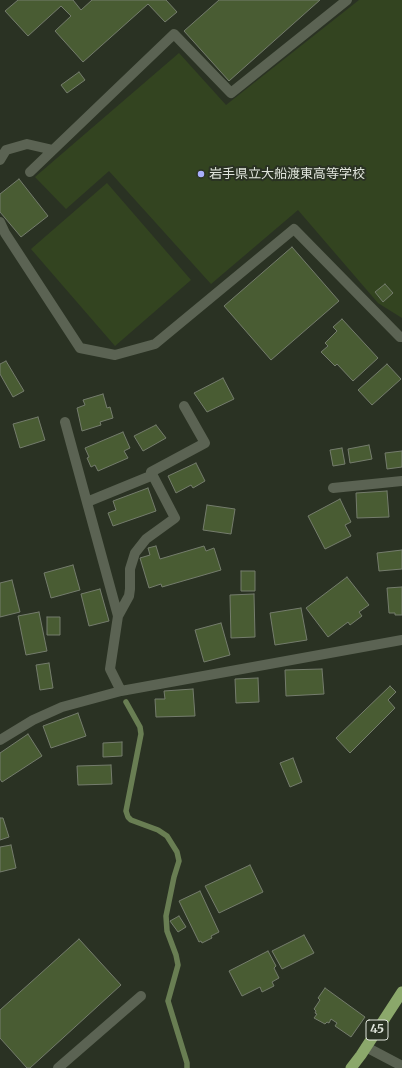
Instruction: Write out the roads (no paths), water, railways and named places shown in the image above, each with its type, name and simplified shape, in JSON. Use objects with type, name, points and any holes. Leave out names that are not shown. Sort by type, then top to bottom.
[{"type":"highway","name":"45","points":[[351,1068],[402,992]]},
{"type":"street","points":[[30,172],[174,34],[231,93],[347,0]]},
{"type":"street","points":[[0,160],[6,150],[27,144],[53,150]]},
{"type":"street","points":[[0,222],[5,233],[80,348],[115,355],[155,344],[294,229],[400,337],[402,337]]},
{"type":"street","points":[[121,692],[110,669],[118,616],[129,596],[130,569],[135,553],[146,539],[175,518],[151,472],[205,443],[184,406]]},
{"type":"street","points":[[65,422],[118,616]]},
{"type":"street","points":[[87,502],[153,475]]},
{"type":"street","points":[[333,488],[402,481]]},
{"type":"street","points":[[0,740],[33,720],[62,707],[121,692],[402,640]]},
{"type":"street","points":[[58,1068],[141,996]]},
{"type":"street","points":[[366,1047],[402,1066]]},
{"type":"waterway","points":[[126,702],[140,727],[141,734],[126,811],[131,820],[158,830],[167,836],[177,852],[179,861],[166,916],[167,931],[178,965],[168,1001],[187,1063],[187,1068]]},
{"type":"place","name":"岩手県立大船渡東高等学校","points":[[201,174]]}]
